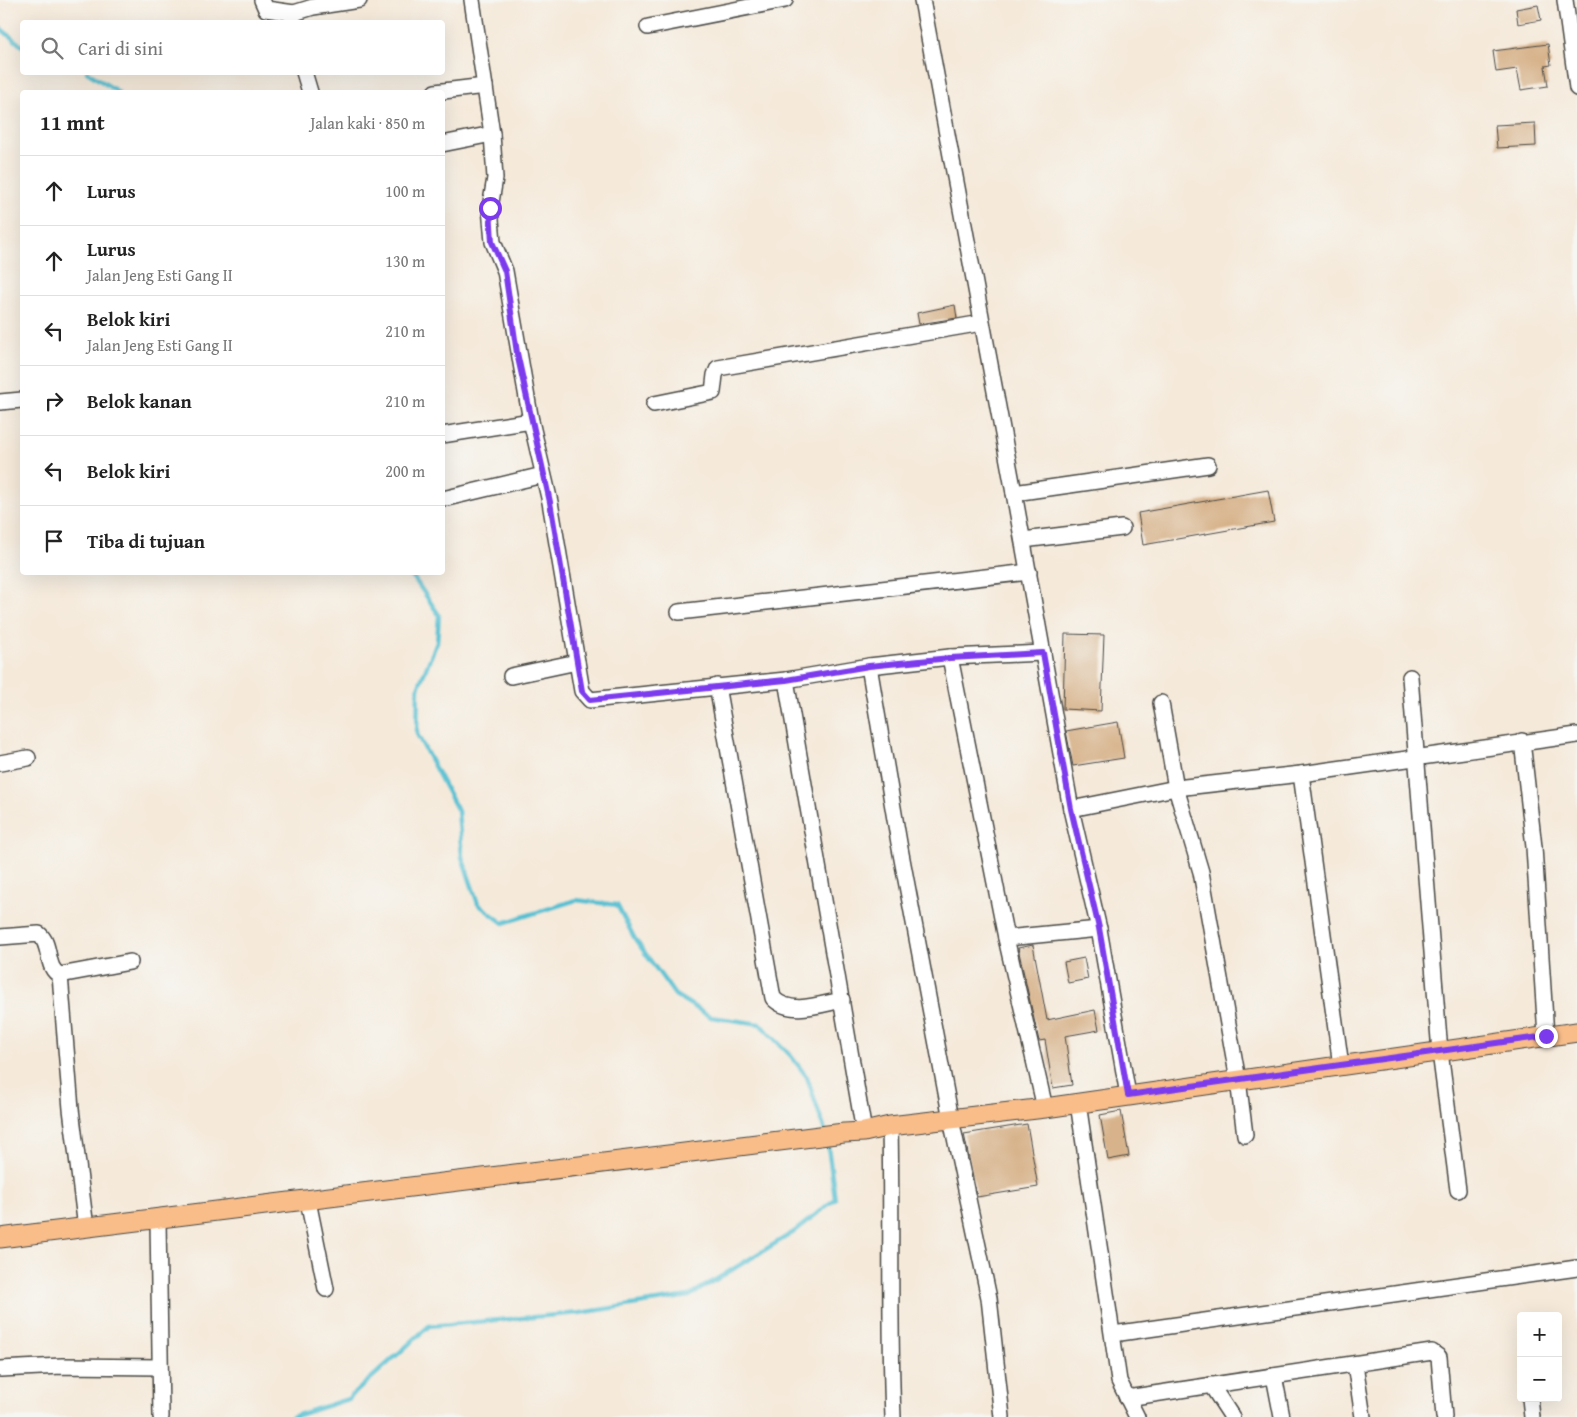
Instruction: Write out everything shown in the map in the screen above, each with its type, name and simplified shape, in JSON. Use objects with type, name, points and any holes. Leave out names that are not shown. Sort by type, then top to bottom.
[{"type":"main road","points":[[0,1238],[864,1132],[890,1126],[1045,1108],[1577,1032]]},
{"type":"street","points":[[262,0],[266,9],[293,18],[313,6],[359,0]]},
{"type":"street","points":[[472,0],[492,134],[495,178],[490,208],[492,242],[505,271],[530,421],[550,502],[582,691],[590,700],[602,701],[717,686],[786,680],[869,666],[950,658],[1043,653]]},
{"type":"street","points":[[648,27],[784,0]]},
{"type":"street","points":[[922,0],[1023,540],[1071,809],[1099,928],[1128,1095]]},
{"type":"street","points":[[1565,0],[1577,88]]},
{"type":"street","points":[[305,75],[309,90]]},
{"type":"street","points":[[445,91],[485,86]]},
{"type":"street","points":[[445,143],[492,134]]},
{"type":"street","points":[[654,404],[713,392],[716,370],[718,368],[982,323]]},
{"type":"street","points":[[0,402],[20,400]]},
{"type":"street","points":[[445,435],[530,421]]},
{"type":"street","points":[[1014,493],[1208,465]]},
{"type":"street","points":[[447,498],[543,475]]},
{"type":"street","points":[[1023,540],[1122,528]]},
{"type":"street","points":[[679,612],[1028,572]]},
{"type":"street","points":[[950,658],[1006,938],[1045,1108]]},
{"type":"street","points":[[511,676],[577,662]]},
{"type":"street","points":[[869,666],[899,843],[951,1119],[989,1298],[1002,1417]]},
{"type":"street","points":[[1410,676],[1440,1052],[1458,1190]]},
{"type":"street","points":[[786,680],[864,1132]]},
{"type":"street","points":[[717,686],[773,998],[778,1004],[797,1008],[842,1000]]},
{"type":"street","points":[[1161,702],[1176,788],[1201,872],[1238,1080],[1245,1135]]},
{"type":"street","points":[[1071,809],[1176,788],[1301,774],[1522,741],[1577,735]]},
{"type":"street","points":[[1522,741],[1534,847],[1546,1036]]},
{"type":"street","points":[[0,763],[28,758]]},
{"type":"street","points":[[1301,774],[1341,1066]]},
{"type":"street","points":[[1006,938],[1099,928]]},
{"type":"street","points":[[0,937],[39,934],[45,941],[53,970],[60,975],[130,962]]},
{"type":"street","points":[[60,975],[71,1108],[86,1228]]},
{"type":"street","points":[[1078,1103],[1119,1381],[1137,1417]]},
{"type":"street","points":[[890,1126],[892,1218],[890,1346],[893,1417]]},
{"type":"street","points":[[308,1201],[326,1289]]},
{"type":"street","points":[[158,1220],[161,1417]]},
{"type":"street","points":[[1113,1334],[1577,1268]]},
{"type":"street","points":[[1127,1398],[1432,1352],[1438,1357],[1444,1417]]},
{"type":"street","points":[[1355,1364],[1363,1417]]},
{"type":"street","points":[[0,1369],[62,1366],[160,1367]]},
{"type":"street","points":[[1274,1376],[1282,1417]]},
{"type":"street","points":[[1211,1385],[1232,1417]]},
{"type":"street","points":[[1530,1402],[1532,1417]]},
{"type":"building","points":[[1538,5],[1541,20],[1518,24],[1516,9]]},
{"type":"building","points":[[1548,44],[1551,65],[1545,66],[1548,86],[1521,90],[1517,69],[1496,72],[1493,51]]},
{"type":"building","points":[[1535,123],[1536,146],[1497,148],[1495,125]]},
{"type":"building","points":[[955,305],[957,318],[919,324],[917,313]]},
{"type":"building","points":[[1268,490],[1274,522],[1143,545],[1138,513]]},
{"type":"building","points":[[1065,634],[1104,635],[1101,711],[1063,709]]},
{"type":"building","points":[[1118,722],[1124,758],[1073,766],[1066,731]]},
{"type":"building","points":[[1033,945],[1047,1020],[1095,1010],[1099,1030],[1065,1036],[1072,1085],[1053,1088],[1045,1040],[1039,1041],[1018,948]]},
{"type":"building","points":[[1084,958],[1088,979],[1068,983],[1064,962]]},
{"type":"building","points":[[1121,1111],[1129,1156],[1108,1160],[1100,1115]]},
{"type":"building","points":[[1027,1124],[1038,1187],[977,1197],[964,1134]]},
{"type":"waterway","points":[[0,28],[20,44]]},
{"type":"waterway","points":[[92,75],[115,90]]},
{"type":"waterway","points":[[410,575],[414,578],[439,615],[437,642],[418,688],[417,734],[458,811],[462,857],[478,904],[503,923],[576,900],[617,905],[635,939],[675,995],[711,1017],[760,1024],[791,1056],[807,1077],[825,1131]]},
{"type":"waterway","points":[[292,1417],[348,1399],[429,1326],[580,1313],[689,1296],[794,1232],[835,1199],[827,1139]]},
{"type":"route","points":[[490,208],[492,242],[505,271],[517,353],[530,421],[550,502],[582,691],[590,700],[602,701],[717,686],[786,680],[861,669],[869,666],[950,658],[1043,653],[1071,809],[1099,928],[1128,1095],[1546,1036]]}]
